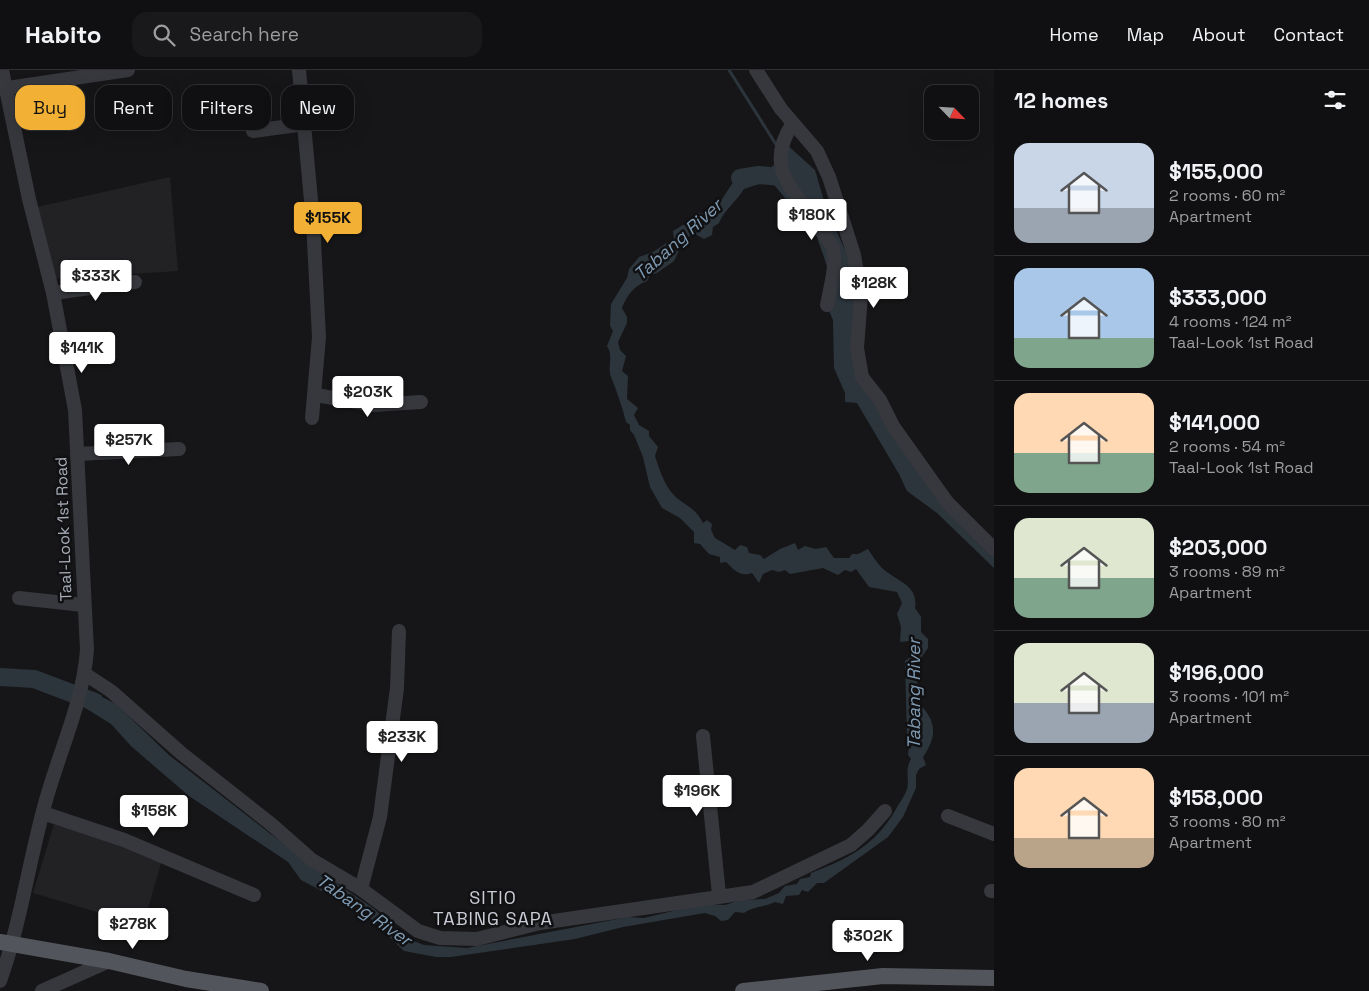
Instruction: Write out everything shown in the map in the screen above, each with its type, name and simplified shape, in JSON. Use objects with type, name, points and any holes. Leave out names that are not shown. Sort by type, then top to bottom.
[{"type":"main road","points":[[7,943],[186,979],[261,991]]},
{"type":"main road","points":[[744,991],[883,976],[994,978]]},
{"type":"street","name":"Taal-Look 1st Road","points":[[0,981],[7,943],[43,813],[75,713],[84,679],[88,650],[83,605],[82,523],[74,410],[53,293],[29,199],[4,88],[2,70]]},
{"type":"street","points":[[4,88],[128,70]]},
{"type":"street","points":[[299,70],[301,85]]},
{"type":"street","points":[[756,70],[791,126],[817,151],[829,177],[854,255],[861,295],[857,348],[862,376],[880,400],[893,426],[947,502],[994,549]]},
{"type":"street","points":[[791,126],[783,140],[779,162],[787,182],[833,247],[832,279],[826,305]]},
{"type":"street","points":[[305,130],[319,337],[316,395],[312,418]]},
{"type":"street","points":[[53,293],[135,282]]},
{"type":"street","points":[[316,395],[374,405],[422,402]]},
{"type":"street","points":[[77,454],[179,449]]},
{"type":"street","points":[[19,598],[83,605]]},
{"type":"street","points":[[361,889],[380,817],[397,688],[399,631]]},
{"type":"street","points":[[84,679],[111,691],[181,753],[271,824],[312,860],[361,889],[418,931],[440,938],[477,939],[540,923],[606,915],[719,895],[752,892],[851,845],[885,811]]},
{"type":"street","points":[[703,736],[719,895]]},
{"type":"street","points":[[43,813],[124,840],[254,895]]},
{"type":"street","points":[[948,816],[994,834]]},
{"type":"street","points":[[42,991],[109,962]]},
{"type":"shaded area","points":[[170,177],[178,271],[52,279],[37,207]]},
{"type":"shaded area","points":[[54,824],[163,856],[143,926],[33,893]]},
{"type":"water","points":[[785,143],[815,170],[826,208],[851,263],[858,299],[860,382],[994,551],[994,568],[937,513],[907,491],[857,403],[845,402],[845,393],[834,368],[833,320],[829,311],[829,272],[817,237],[771,181],[772,166],[775,165]]},
{"type":"water","points":[[748,168],[763,172],[762,183],[744,189],[719,223],[713,227],[712,235],[704,239],[693,233],[683,242],[674,261],[657,273],[650,275],[647,281],[635,288],[626,299],[622,308],[627,317],[627,323],[618,342],[620,350],[626,356],[622,371],[628,376],[627,399],[638,408],[634,415],[639,425],[649,431],[649,436],[658,447],[655,456],[669,489],[700,517],[703,523],[707,520],[712,524],[711,530],[715,538],[735,550],[740,545],[747,547],[749,553],[760,555],[764,559],[780,549],[795,543],[798,550],[805,546],[816,549],[826,547],[834,558],[849,558],[852,554],[858,554],[868,549],[882,568],[905,584],[914,594],[915,608],[921,617],[921,632],[928,639],[928,648],[918,662],[915,677],[920,690],[919,703],[932,722],[933,735],[923,757],[926,765],[919,769],[916,775],[916,788],[903,817],[888,837],[824,883],[817,883],[808,892],[802,890],[799,895],[786,896],[783,904],[775,902],[744,913],[735,912],[728,920],[721,921],[715,916],[705,913],[623,927],[575,939],[451,957],[436,957],[404,951],[367,915],[301,880],[288,862],[189,796],[132,747],[111,724],[82,706],[88,690],[116,704],[169,755],[317,870],[373,908],[406,938],[424,945],[467,948],[628,917],[644,918],[702,904],[725,905],[740,900],[765,899],[779,893],[785,886],[797,884],[800,879],[810,877],[811,873],[849,856],[870,842],[888,822],[905,794],[908,785],[908,767],[911,759],[908,755],[910,737],[907,735],[905,661],[912,656],[914,646],[910,641],[900,642],[901,627],[897,614],[902,603],[897,592],[869,587],[856,569],[851,572],[845,570],[838,575],[823,568],[790,574],[785,570],[779,572],[772,570],[763,574],[759,583],[752,573],[744,574],[735,570],[726,562],[720,563],[720,557],[709,554],[700,544],[694,543],[694,532],[680,518],[662,508],[650,487],[643,457],[630,430],[630,425],[626,422],[610,373],[610,354],[607,346],[613,331],[610,326],[611,304],[627,278],[629,269],[639,257],[653,252],[674,238],[673,231],[683,225],[690,226],[699,213],[705,213],[709,206],[720,202],[736,178]]},
{"type":"waterway","points":[[729,70],[777,146]]},
{"type":"waterway","name":"Tabang River","points":[[740,178],[759,175],[794,178]]},
{"type":"waterway","name":"Tabang River","points":[[0,677],[34,679],[95,702]]},
{"type":"district","name":"SITIO TABING SAPA","points":[[493,908]]}]
